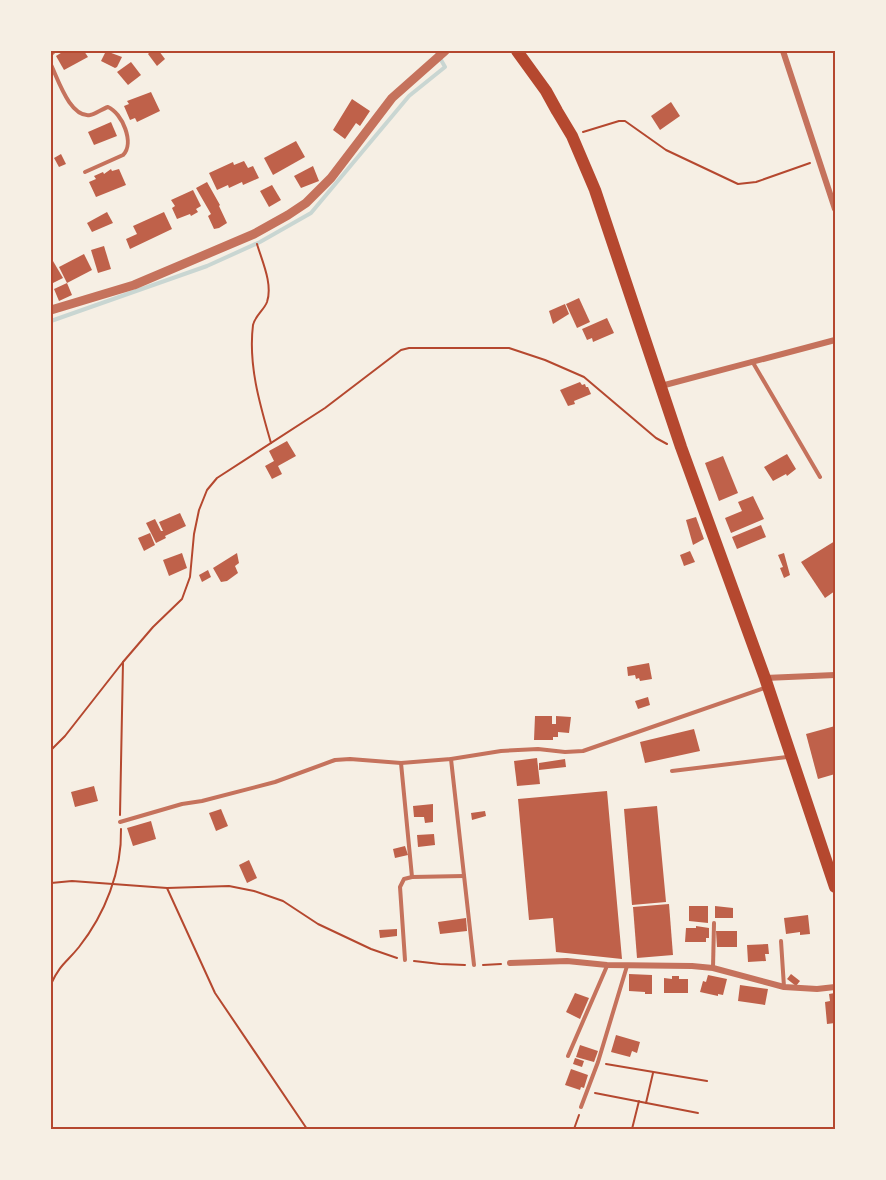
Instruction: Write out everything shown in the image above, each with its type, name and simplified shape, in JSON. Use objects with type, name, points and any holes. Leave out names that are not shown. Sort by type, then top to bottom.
[{"type":"highway","points":[[517,51],[546,91],[572,136],[595,190],[681,447],[792,756],[835,887]]},
{"type":"street","points":[[51,310],[134,285],[254,234],[306,203],[331,178],[392,98],[445,51]]},
{"type":"street","points":[[783,51],[835,209]]},
{"type":"street","points":[[661,386],[835,340]]},
{"type":"street","points":[[766,683],[835,675]]},
{"type":"street","points":[[510,963],[567,961],[607,965],[713,968],[784,987],[817,989],[835,987]]},
{"type":"lane","points":[[51,65],[71,107],[79,113],[89,115],[108,107],[115,110],[129,142],[123,155],[85,172]]},
{"type":"lane","points":[[752,361],[820,477]]},
{"type":"lane","points":[[120,822],[182,804],[275,782],[335,760],[400,763],[451,759],[501,751],[583,751],[766,683]]},
{"type":"lane","points":[[672,771],[792,756]]},
{"type":"lane","points":[[451,759],[474,965]]},
{"type":"lane","points":[[400,763],[412,877]]},
{"type":"lane","points":[[405,960],[400,887],[404,879],[464,876]]},
{"type":"lane","points":[[713,968],[714,922]]},
{"type":"lane","points":[[781,941],[784,987]]},
{"type":"lane","points":[[568,1056],[607,965]]},
{"type":"lane","points":[[581,1107],[598,1062],[627,965]]},
{"type":"path","points":[[572,136],[625,121],[666,150],[738,184],[756,182],[818,160]]},
{"type":"path","points":[[254,234],[267,278],[268,290],[266,304],[255,319],[253,326],[254,365],[258,399],[271,443]]},
{"type":"path","points":[[51,750],[65,736],[153,627],[182,599],[190,578],[197,518],[207,490],[225,471],[325,408],[401,350],[409,348],[509,348],[545,360],[584,377],[656,438],[674,447],[681,447]]},
{"type":"path","points":[[51,984],[61,965],[79,947],[97,920],[114,883],[120,859],[119,795],[123,662]]},
{"type":"path","points":[[51,883],[72,881],[167,888],[229,886],[254,891],[283,901],[318,924],[371,949],[405,960],[474,965],[510,963]]},
{"type":"path","points":[[167,888],[215,993],[307,1129]]},
{"type":"path","points":[[598,1062],[707,1081]]},
{"type":"path","points":[[646,1102],[654,1072]]},
{"type":"path","points":[[587,1092],[698,1113]]},
{"type":"path","points":[[632,1129],[639,1101]]},
{"type":"path","points":[[574,1129],[581,1107]]},
{"type":"building","points":[[64,51],[84,51],[88,57],[64,70],[56,56]]},
{"type":"building","points":[[106,51],[122,57],[117,67],[101,61]]},
{"type":"building","points":[[151,51],[159,51],[165,59],[157,66],[148,54]]},
{"type":"building","points":[[131,62],[141,75],[128,85],[117,72]]},
{"type":"building","points":[[151,92],[160,111],[137,122],[135,118],[130,120],[124,106],[129,104],[127,101]]},
{"type":"building","points":[[352,99],[370,111],[360,126],[356,123],[345,139],[333,130]]},
{"type":"building","points":[[671,102],[680,116],[660,130],[651,116]]},
{"type":"building","points":[[111,122],[117,136],[94,145],[88,132]]},
{"type":"building","points":[[296,141],[305,157],[273,175],[264,158]]},
{"type":"building","points":[[61,154],[66,164],[59,167],[54,158]]},
{"type":"building","points":[[244,161],[248,168],[253,166],[259,178],[243,185],[242,182],[217,190],[209,173],[233,162],[234,165]]},
{"type":"building","points":[[313,166],[319,181],[301,188],[294,176]]},
{"type":"building","points":[[111,169],[112,171],[119,169],[126,185],[96,197],[89,182],[96,179],[94,176],[103,172],[104,174]]},
{"type":"building","points":[[207,182],[227,223],[219,228],[214,229],[208,216],[211,214],[196,188]]},
{"type":"building","points":[[272,185],[281,200],[269,207],[260,191]]},
{"type":"building","points":[[193,190],[201,206],[196,209],[198,212],[177,219],[172,208],[175,206],[171,200]]},
{"type":"building","points":[[107,212],[113,223],[92,232],[87,223]]},
{"type":"building","points":[[164,212],[172,229],[130,249],[126,239],[137,234],[133,226]]},
{"type":"building","points":[[104,246],[111,269],[98,273],[91,250]]},
{"type":"building","points":[[84,254],[92,270],[67,283],[59,267]]},
{"type":"building","points":[[53,261],[63,278],[53,283],[51,282],[51,263]]},
{"type":"building","points":[[67,283],[72,295],[59,301],[54,289]]},
{"type":"building","points":[[579,298],[590,322],[577,328],[566,304]]},
{"type":"building","points":[[565,304],[569,314],[553,324],[549,311]]},
{"type":"building","points":[[607,318],[614,333],[593,342],[592,338],[587,340],[582,329]]},
{"type":"building","points":[[580,382],[588,387],[591,394],[568,406],[560,390]]},
{"type":"building","points":[[287,441],[296,456],[278,466],[282,474],[272,479],[265,466],[274,461],[269,451]]},
{"type":"building","points":[[787,454],[796,469],[787,476],[786,474],[773,481],[764,467]]},
{"type":"building","points":[[723,456],[738,493],[719,501],[705,463]]},
{"type":"building","points":[[753,496],[764,519],[731,533],[725,518],[742,511],[738,502]]},
{"type":"building","points":[[180,513],[186,526],[156,543],[146,523],[155,519],[163,531],[159,522]]},
{"type":"building","points":[[696,517],[704,539],[693,545],[686,520]]},
{"type":"building","points":[[761,525],[766,537],[737,549],[732,537]]},
{"type":"building","points":[[150,533],[155,545],[144,551],[138,538]]},
{"type":"building","points":[[835,541],[835,591],[825,598],[801,562]]},
{"type":"building","points":[[690,551],[695,562],[684,566],[680,555]]},
{"type":"building","points":[[182,553],[187,568],[169,576],[163,560]]},
{"type":"building","points":[[237,553],[239,563],[235,566],[238,573],[227,581],[221,582],[213,568]]},
{"type":"building","points":[[784,553],[790,575],[784,578],[780,568],[783,567],[778,555]]},
{"type":"building","points":[[208,570],[211,577],[202,582],[199,575]]},
{"type":"building","points":[[649,663],[652,679],[640,681],[635,675],[628,676],[627,667]]},
{"type":"building","points":[[648,697],[650,705],[638,709],[635,701]]},
{"type":"building","points":[[535,716],[552,716],[552,724],[556,724],[556,716],[571,717],[569,733],[558,732],[558,737],[553,737],[553,740],[534,740]]},
{"type":"building","points":[[835,726],[835,774],[818,779],[806,734]]},
{"type":"building","points":[[694,729],[700,751],[645,763],[640,742]]},
{"type":"building","points":[[537,758],[540,784],[517,786],[514,761]]},
{"type":"building","points":[[565,759],[566,767],[539,770],[539,763]]},
{"type":"building","points":[[94,786],[98,801],[75,807],[71,792]]},
{"type":"building","points":[[607,791],[622,959],[556,952],[553,918],[529,920],[518,799]]},
{"type":"building","points":[[433,804],[433,822],[425,823],[424,817],[414,817],[413,806]]},
{"type":"building","points":[[657,806],[666,902],[632,905],[624,809]]},
{"type":"building","points":[[221,809],[228,826],[216,831],[209,813]]},
{"type":"building","points":[[485,811],[486,816],[472,820],[471,813]]},
{"type":"building","points":[[151,821],[156,839],[133,846],[127,828]]},
{"type":"building","points":[[434,834],[435,845],[418,847],[417,835]]},
{"type":"building","points":[[405,846],[408,855],[395,858],[393,849]]},
{"type":"building","points":[[249,860],[257,878],[247,883],[239,865]]},
{"type":"building","points":[[669,904],[673,955],[637,958],[633,907]]},
{"type":"building","points":[[689,906],[708,906],[708,923],[689,921]]},
{"type":"building","points":[[715,906],[733,908],[733,918],[715,918]]},
{"type":"building","points":[[808,915],[810,934],[800,935],[800,932],[786,934],[784,918]]},
{"type":"building","points":[[466,918],[467,931],[440,934],[438,922]]},
{"type":"building","points":[[696,926],[709,928],[709,938],[706,938],[706,942],[685,942],[686,928],[696,928]]},
{"type":"building","points":[[397,929],[397,936],[380,938],[379,930]]},
{"type":"building","points":[[716,931],[737,931],[737,947],[717,947]]},
{"type":"building","points":[[768,944],[769,954],[765,954],[766,961],[748,962],[747,945]]},
{"type":"building","points":[[629,974],[652,975],[652,994],[629,991]]},
{"type":"building","points":[[791,974],[800,981],[796,986],[787,979]]},
{"type":"building","points":[[708,975],[727,979],[723,995],[700,992],[703,981],[706,982]]},
{"type":"building","points":[[672,976],[688,979],[688,993],[664,993],[664,978],[672,979]]},
{"type":"building","points":[[740,985],[768,989],[765,1005],[738,1001]]},
{"type":"building","points":[[575,993],[589,998],[580,1019],[566,1012]]},
{"type":"building","points":[[835,993],[835,1023],[827,1024],[825,1002],[830,1001],[829,994]]},
{"type":"building","points":[[616,1035],[640,1042],[637,1053],[632,1051],[630,1057],[611,1052]]},
{"type":"building","points":[[580,1045],[598,1051],[594,1062],[576,1057]]},
{"type":"building","points":[[575,1058],[584,1061],[582,1067],[573,1064]]},
{"type":"building","points":[[571,1069],[588,1075],[584,1088],[581,1087],[580,1090],[565,1085]]},
{"type":"waterway","points":[[51,321],[207,266],[260,242],[311,213],[409,96],[445,67],[436,51]]}]
